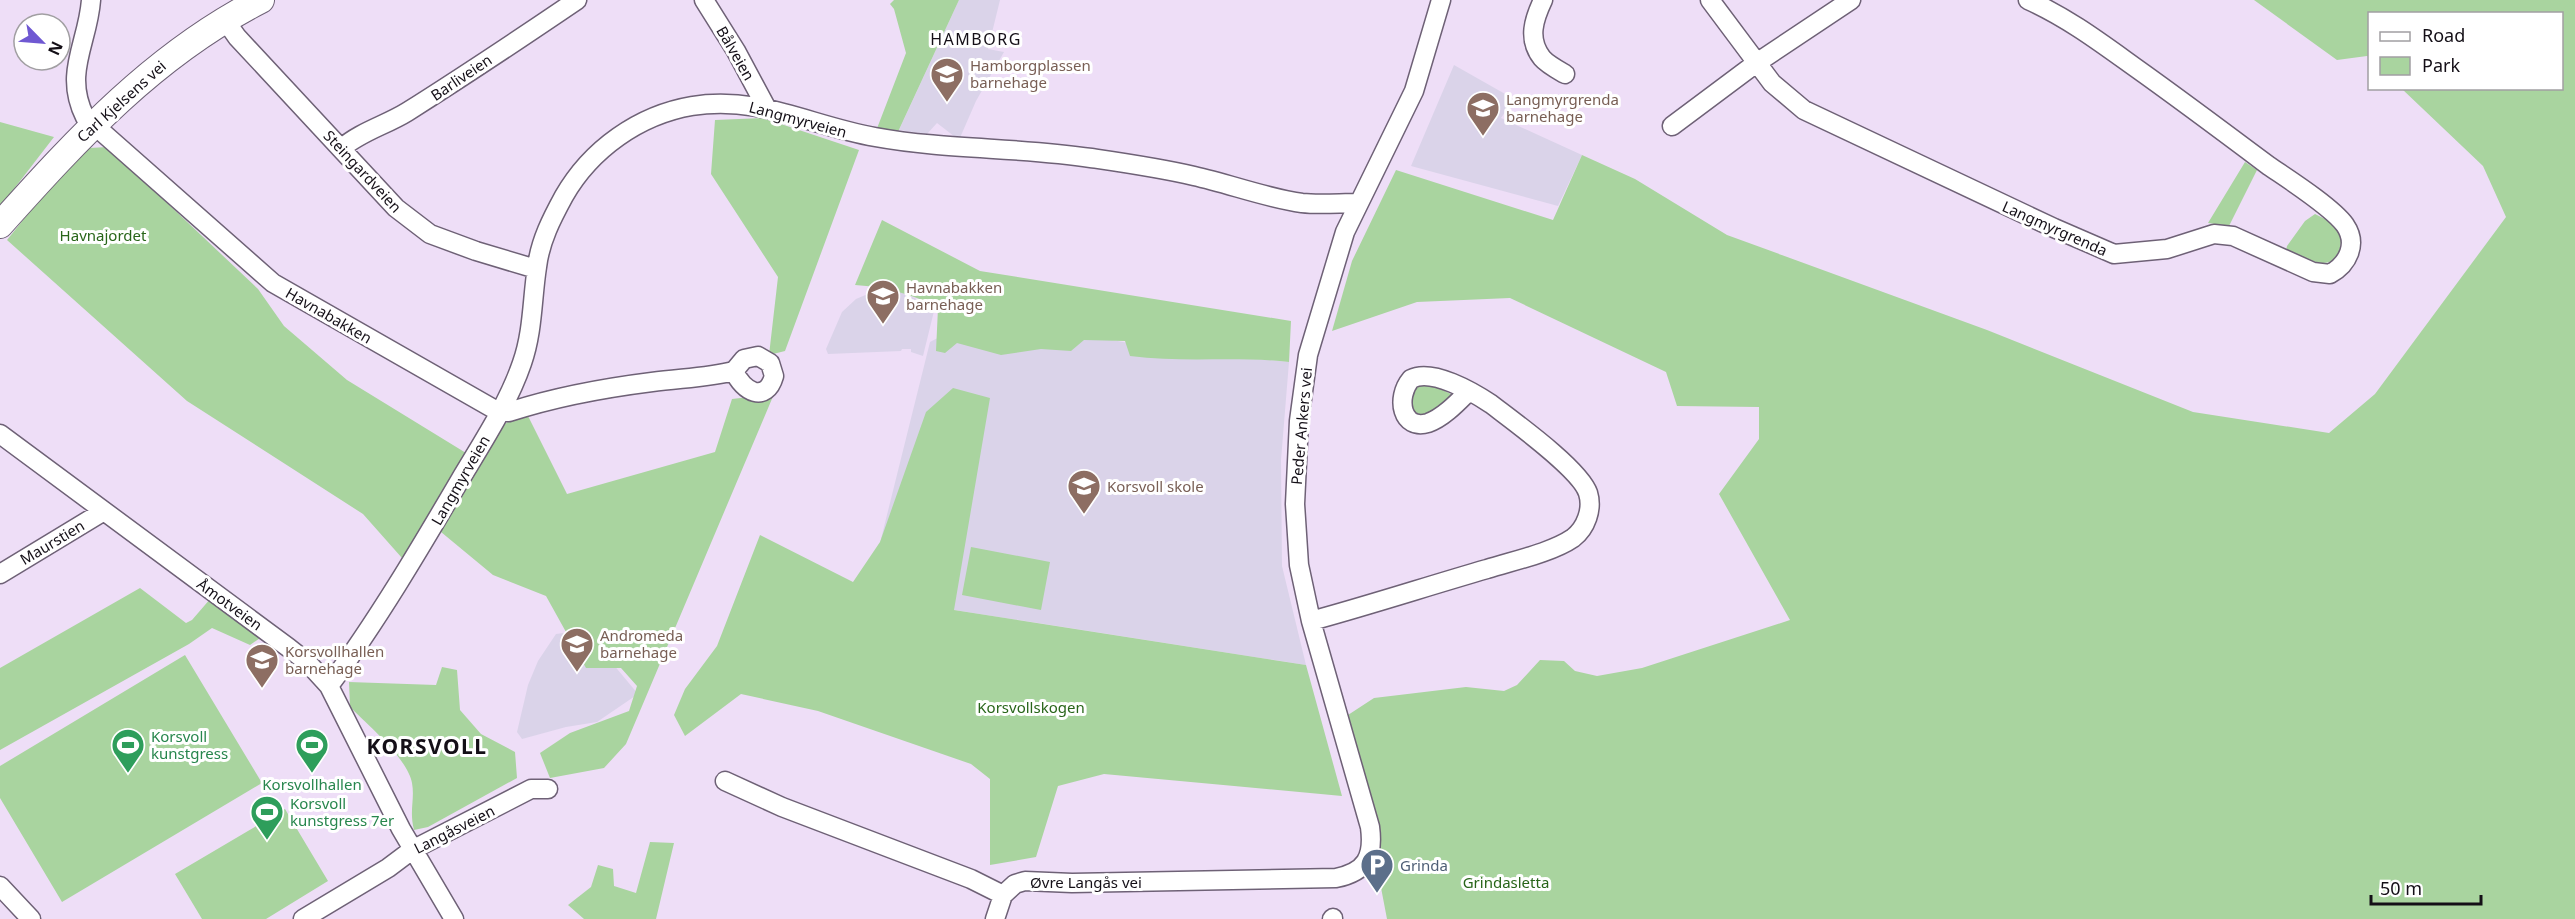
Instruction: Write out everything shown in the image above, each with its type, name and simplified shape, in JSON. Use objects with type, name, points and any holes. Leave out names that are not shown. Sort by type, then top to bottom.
[{"type":"main road","name":"Carl Kjelsens vei","points":[[0,225],[92,125],[159,65],[225,20],[261,0]]},
{"type":"street","name":"Havnabakken","points":[[91,0],[75,70],[78,99],[92,125],[273,283],[499,412]]},
{"type":"street","name":"Barliveien","points":[[342,148],[349,141],[381,127],[419,105],[577,0]]},
{"type":"street","name":"Bålveien","points":[[704,0],[736,51],[766,107]]},
{"type":"street","name":"Peder Ankers vei","points":[[1362,866],[1370,855],[1372,843],[1370,827],[1311,621],[1299,565],[1295,472],[1299,421],[1308,355],[1338,252],[1358,203],[1414,91],[1441,0]]},
{"type":"street","points":[[1543,0],[1533,23],[1533,38],[1542,58],[1565,74]]},
{"type":"street","name":"Langmyrgrenda","points":[[1710,0],[1755,64],[1772,83],[1804,110],[1991,199],[2114,254],[2167,249],[2214,234],[2233,236],[2313,272],[2330,274],[2346,262],[2351,244],[2345,225],[2338,219],[2301,189],[2096,38],[2055,12],[2028,0]]},
{"type":"street","points":[[1672,126],[1755,64],[1851,0]]},
{"type":"street","name":"Steingardveien","points":[[225,20],[237,37],[396,208],[430,234],[536,269]]},
{"type":"street","name":"Langmyrveien","points":[[329,686],[349,659],[444,507],[499,412],[523,360],[532,320],[536,269],[545,235],[564,196],[591,161],[620,136],[655,117],[693,106],[730,103],[766,107],[832,129],[891,140],[1089,158],[1192,175],[1303,203],[1358,203]]},
{"type":"street","points":[[499,412],[509,412],[591,391],[655,381],[716,376],[734,371]]},
{"type":"street","points":[[1311,621],[1530,556],[1570,540],[1581,531],[1588,513],[1589,497],[1585,485],[1576,473],[1491,404],[1469,391]]},
{"type":"street","name":"Åmotveien","points":[[0,434],[308,663],[329,686],[412,850],[454,919]]},
{"type":"street","name":"Maurstien","points":[[0,574],[104,511]]},
{"type":"street","points":[[725,781],[782,807],[971,879],[1003,895],[995,919]]},
{"type":"street","name":"Langåsveien","points":[[303,919],[388,868],[412,850],[531,789],[548,789]]},
{"type":"street","name":"Øvre Langås vei","points":[[1003,895],[1016,884],[1025,881],[1072,883],[1336,878],[1350,875],[1362,866]]},
{"type":"street","points":[[0,886],[31,919]]},
{"type":"shaded area","points":[[959,0],[1000,0],[988,49],[1004,52],[976,101],[959,140],[937,123],[927,134],[899,130]]},
{"type":"shaded area","name":"Langmyrgrenda barnehage","points":[[1454,65],[1514,99],[1501,118],[1582,155],[1558,206],[1411,166]]},
{"type":"shaded area","name":"Havnabakken barnehage","points":[[896,290],[935,307],[923,356],[911,352],[911,349],[828,354],[826,349],[842,312],[856,299],[875,291]]},
{"type":"shaded area","name":"Korsvoll skole","points":[[968,322],[1079,334],[1156,348],[1289,362],[1281,460],[1282,566],[1306,665],[923,605],[880,543],[930,342]]},
{"type":"shaded area","name":"Andromeda barnehage","points":[[593,629],[608,658],[638,694],[597,722],[566,727],[522,739],[517,732],[528,685],[538,661],[556,634]]},
{"type":"green space","points":[[894,0],[959,0],[897,134],[876,131],[906,53],[894,9],[890,4]]},
{"type":"green space","name":"Grindasletta","points":[[2254,0],[2575,0],[2575,919],[1387,919],[1348,715],[1374,698],[1466,687],[1504,691],[1517,685],[1540,660],[1564,661],[1575,671],[1597,676],[1642,668],[1790,620],[1719,494],[1759,439],[1759,407],[1677,406],[1666,372],[1510,298],[1417,302],[1332,331],[1352,261],[1396,170],[1553,220],[1582,155],[1635,179],[1727,235],[1987,330],[2193,412],[2329,433],[2375,394],[2506,217],[2483,166],[2403,90],[2563,90],[2563,12],[2368,12],[2368,56],[2337,60]]},
{"type":"green space","points":[[763,118],[859,150],[785,351],[769,355],[778,277],[711,174],[715,120]]},
{"type":"green space","points":[[0,122],[54,137],[0,207]]},
{"type":"green space","name":"Havnajordet","points":[[108,147],[258,289],[284,326],[347,380],[466,453],[427,522],[402,558],[363,514],[187,401],[7,240],[67,165],[89,148]]},
{"type":"green space","points":[[2245,162],[2257,170],[2229,226],[2208,223]]},
{"type":"green space","points":[[2315,214],[2329,221],[2341,235],[2340,248],[2336,257],[2330,262],[2314,262],[2286,251],[2287,246],[2305,221]]},
{"type":"green space","points":[[882,220],[980,271],[1291,321],[1289,362],[1130,356],[1125,341],[1084,340],[1071,351],[1041,349],[1001,355],[957,343],[945,353],[936,351],[938,308],[918,298],[898,292],[855,285]]},
{"type":"green space","points":[[1428,383],[1453,395],[1435,412],[1421,415],[1413,411],[1408,395],[1411,386]]},
{"type":"green space","name":"Korsvollskogen","points":[[953,388],[990,398],[954,610],[1306,665],[1342,796],[1104,774],[1058,786],[1036,857],[990,865],[990,779],[971,764],[818,711],[741,694],[685,736],[674,715],[685,689],[717,646],[760,535],[853,582],[880,542],[926,412]]},
{"type":"green space","points":[[774,394],[626,744],[604,768],[550,778],[540,753],[570,733],[629,711],[637,686],[621,668],[586,668],[546,596],[493,575],[441,532],[502,426],[525,410],[567,494],[715,452],[732,399]]},
{"type":"green space","points":[[971,547],[1050,562],[1041,610],[962,595]]},
{"type":"green space","points":[[140,588],[186,623],[192,620],[211,598],[263,636],[250,645],[212,628],[189,644],[0,750],[0,668]]},
{"type":"green space","name":"Korsvoll kunstgress","points":[[185,655],[262,783],[62,902],[0,798],[0,766]]},
{"type":"green space","points":[[442,667],[457,670],[460,710],[481,734],[515,752],[517,778],[428,827],[414,830],[413,789],[409,774],[386,742],[350,707],[349,682],[436,685]]},
{"type":"green space","name":"Korsvoll kunstgress 7er","points":[[285,809],[328,881],[266,919],[202,919],[175,874]]},
{"type":"green space","points":[[650,842],[674,843],[656,919],[584,919],[568,905],[591,887],[598,865],[613,869],[614,886],[636,893]]},
{"type":"place","name":"Hamborgplassen barnehage","points":[[947,103]]},
{"type":"place","name":"Langmyrgrenda barnehage","points":[[1483,137]]},
{"type":"place","name":"Havnabakken barnehage","points":[[883,325]]},
{"type":"place","name":"Korsvoll skole","points":[[1084,515]]},
{"type":"place","name":"Andromeda barnehage","points":[[577,673]]},
{"type":"place","name":"Korsvollhallen barnehage","points":[[262,689]]},
{"type":"place","name":"Korsvoll kunstgress","points":[[128,774]]},
{"type":"place","name":"Korsvollhallen","points":[[312,774]]},
{"type":"place","name":"Korsvoll kunstgress 7er","points":[[267,841]]},
{"type":"place","name":"Grinda","points":[[1377,894]]},
{"type":"district","name":"HAMBORG","points":[[976,39]]},
{"type":"district","name":"KORSVOLL","points":[[427,746]]}]
